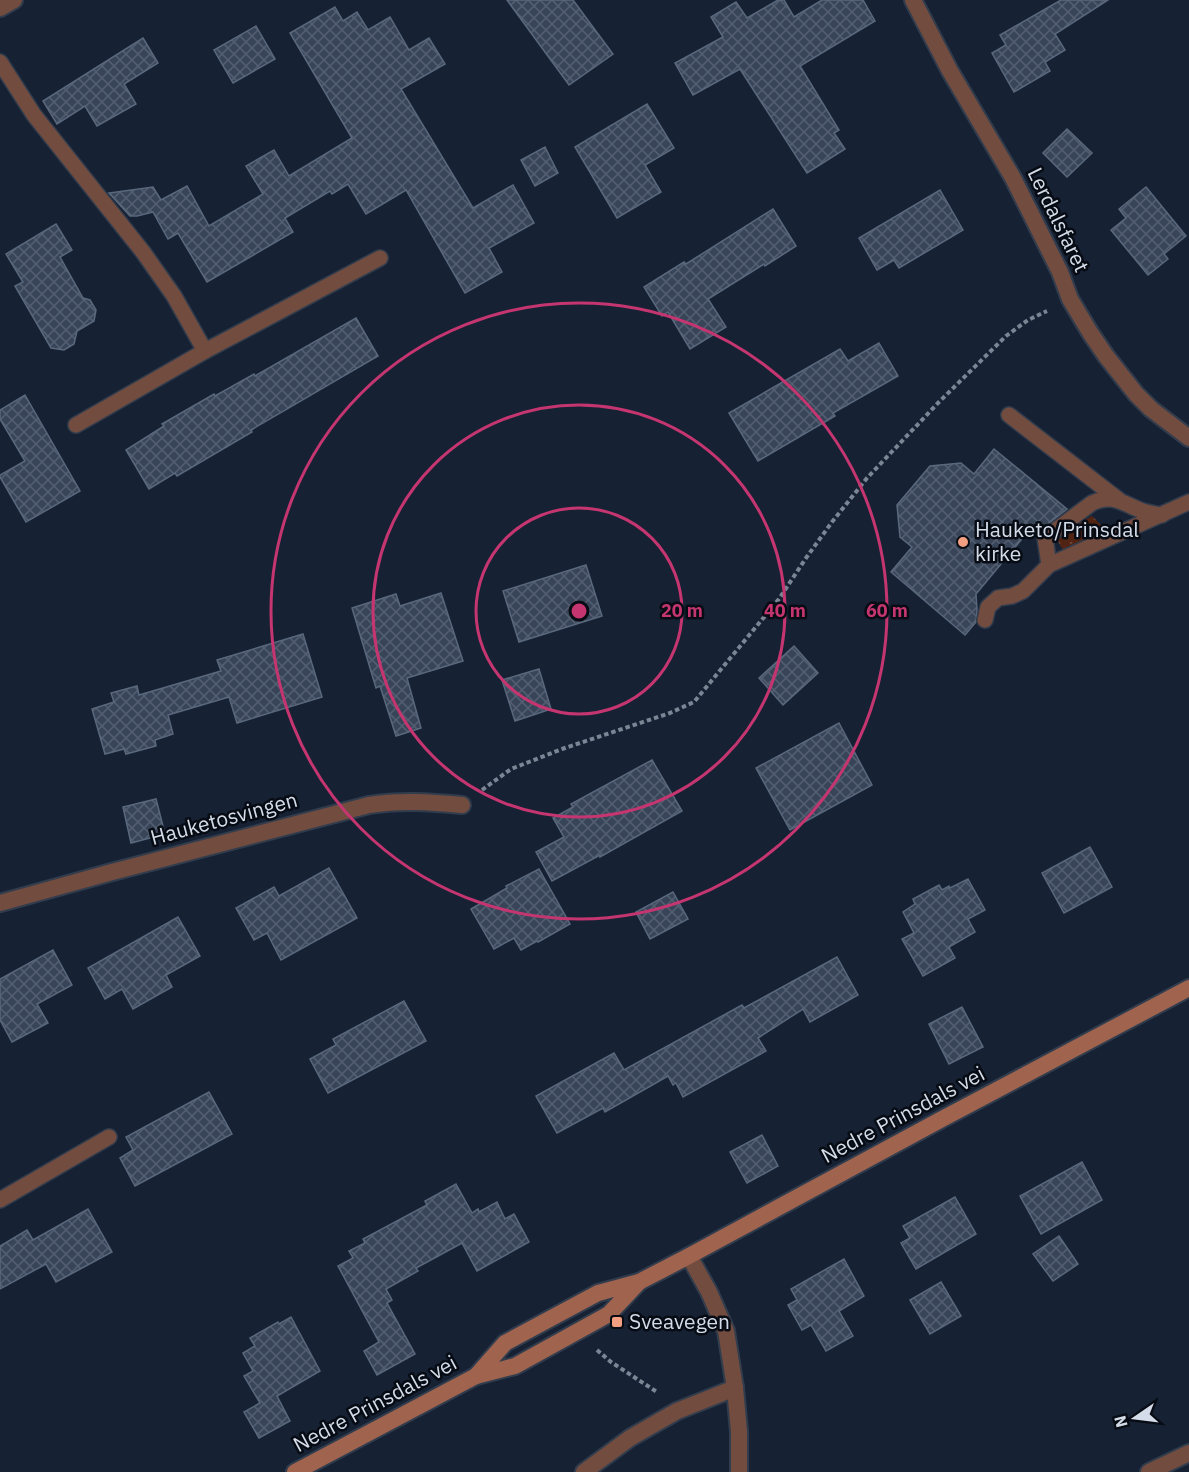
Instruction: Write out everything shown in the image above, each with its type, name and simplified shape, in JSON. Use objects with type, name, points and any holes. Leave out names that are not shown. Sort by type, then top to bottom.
[{"type":"main road","name":"Nedre Prinsdals vei","points":[[476,1376],[505,1343],[598,1293],[639,1282],[1189,988]]},
{"type":"main road","name":"Nedre Prinsdals vei","points":[[295,1472],[476,1376],[515,1366],[609,1314],[639,1282]]},
{"type":"street","points":[[0,8],[14,0]]},
{"type":"street","name":"Lerdalsfaret","points":[[913,0],[950,71],[1013,178],[1060,272],[1070,299],[1106,356],[1136,394],[1151,409],[1189,438]]},
{"type":"street","name":"Hauketosvingen","points":[[0,903],[369,805],[424,801],[462,805]]},
{"type":"street","points":[[689,1256],[709,1292],[726,1331],[735,1388],[740,1472]]},
{"type":"street","points":[[584,1472],[630,1438],[677,1412],[735,1388]]},
{"type":"street","points":[[1149,1472],[1189,1453]]},
{"type":"lane","points":[[0,62],[34,116],[143,252],[174,296],[205,351]]},
{"type":"lane","points":[[76,425],[205,351],[380,258]]},
{"type":"lane","points":[[1009,415],[1119,500]]},
{"type":"lane","points":[[1049,565],[1045,538],[1092,503],[1101,499],[1119,500],[1144,511],[1162,515]]},
{"type":"lane","points":[[985,620],[988,608],[998,598],[1012,596],[1023,591],[1049,565],[1189,502]]},
{"type":"lane","points":[[0,1200],[109,1137]]},
{"type":"path","points":[[462,805],[511,769],[562,749],[670,713],[694,702],[779,599],[832,522],[867,478],[1006,336],[1028,320],[1070,299]]},
{"type":"path","points":[[590,1345],[611,1362],[664,1396],[677,1412]]},
{"type":"shaded area","points":[[1092,516],[1105,529],[1064,552],[1055,536]]},
{"type":"building","points":[[507,0],[573,0],[613,54],[569,85]]},
{"type":"building","points":[[778,0],[784,0],[794,17],[822,0],[863,0],[875,21],[800,66],[839,130],[834,133],[845,149],[807,173],[740,69],[693,95],[675,63],[723,37],[711,17],[736,2],[747,18]]},
{"type":"building","points":[[1061,0],[1108,0],[1055,34],[1065,50],[1045,62],[1050,71],[1014,92],[992,53],[1006,45],[1000,35]]},
{"type":"building","points":[[335,7],[343,21],[357,12],[368,30],[390,17],[409,50],[429,38],[445,64],[401,89],[473,208],[513,185],[534,223],[489,248],[502,272],[465,293],[406,190],[366,214],[348,184],[332,194],[330,191],[285,218],[293,232],[207,282],[178,233],[168,239],[153,212],[130,216],[109,193],[153,187],[161,200],[187,186],[209,226],[263,194],[246,166],[274,150],[289,176],[352,138],[290,33]]},
{"type":"building","points":[[256,26],[275,59],[233,83],[214,50]]},
{"type":"building","points":[[143,38],[158,63],[124,84],[136,104],[97,126],[85,106],[57,124],[43,101]]},
{"type":"building","points":[[647,104],[674,148],[645,165],[661,192],[617,218],[575,147]]},
{"type":"building","points":[[1067,129],[1092,153],[1067,177],[1043,153]]},
{"type":"building","points":[[545,147],[558,173],[535,186],[521,160]]},
{"type":"building","points":[[1146,187],[1186,236],[1164,254],[1168,259],[1148,275],[1111,230],[1126,218],[1119,209]]},
{"type":"building","points":[[940,190],[963,230],[899,268],[894,260],[877,270],[859,238]]},
{"type":"building","points":[[773,209],[796,246],[708,299],[726,327],[690,349],[668,312],[662,316],[644,287],[684,262],[686,264]]},
{"type":"building","points":[[56,224],[72,250],[60,257],[83,298],[90,300],[96,310],[94,321],[77,331],[74,344],[64,350],[51,348],[15,286],[23,282],[6,254]]},
{"type":"building","points":[[356,318],[378,356],[177,476],[175,473],[149,489],[126,450],[164,426],[162,424],[214,394],[215,396],[254,374],[255,376]]},
{"type":"building","points":[[879,343],[898,376],[833,413],[835,416],[758,461],[729,413],[840,349],[848,361]]},
{"type":"building","points":[[25,395],[80,491],[26,522],[0,477],[25,461],[0,419],[0,410]]},
{"type":"building","name":"Hauketo/Prinsdal kirke","points":[[994,449],[1067,509],[1044,527],[1031,528],[976,594],[976,622],[965,635],[891,572],[912,547],[900,537],[897,505],[930,466],[961,463],[974,474]]},
{"type":"building","points":[[586,565],[602,616],[519,642],[503,591]]},
{"type":"building","points":[[441,593],[463,661],[407,678],[421,728],[396,736],[380,686],[376,688],[352,608],[396,594],[400,606]]},
{"type":"building","points":[[303,634],[322,697],[237,723],[229,697],[168,715],[173,734],[155,740],[156,746],[126,754],[124,749],[105,754],[92,709],[114,702],[111,693],[137,686],[139,695],[221,671],[217,660]]},
{"type":"building","points":[[794,646],[818,673],[783,705],[759,678]]},
{"type":"building","points":[[539,669],[551,709],[515,721],[502,680]]},
{"type":"building","points":[[839,723],[872,785],[790,830],[756,768]]},
{"type":"building","points":[[652,760],[682,811],[552,881],[536,852],[564,837],[553,818],[573,807],[571,804]]},
{"type":"building","points":[[156,799],[165,834],[131,843],[123,807]]},
{"type":"building","points":[[1090,847],[1112,887],[1064,913],[1042,873]]},
{"type":"building","points":[[329,868],[357,918],[281,960],[267,933],[254,940],[236,908],[274,887],[279,896]]},
{"type":"building","points":[[539,869],[570,924],[521,950],[514,938],[494,949],[471,909],[507,888],[506,886]]},
{"type":"building","points":[[968,879],[985,910],[968,919],[975,932],[949,947],[955,958],[923,976],[902,939],[914,933],[903,912],[915,904],[913,899],[939,885],[942,890]]},
{"type":"building","points":[[673,892],[688,919],[650,939],[636,912]]},
{"type":"building","points":[[178,917],[200,956],[166,975],[172,987],[133,1009],[122,989],[105,999],[88,968]]},
{"type":"building","points":[[53,950],[72,985],[37,1004],[48,1023],[12,1042],[0,1020],[0,979]]},
{"type":"building","points":[[837,957],[858,995],[810,1022],[803,1009],[758,1038],[766,1051],[683,1097],[676,1083],[673,1085],[668,1076],[605,1112],[603,1108],[557,1133],[536,1096],[614,1053],[624,1070],[742,1005],[744,1008]]},
{"type":"building","points":[[404,1001],[426,1041],[328,1093],[310,1059],[336,1045],[333,1039]]},
{"type":"building","points":[[962,1007],[983,1047],[949,1064],[929,1024]]},
{"type":"building","points":[[209,1092],[232,1134],[135,1186],[120,1158],[133,1150],[126,1137]]},
{"type":"building","points":[[762,1135],[778,1166],[747,1183],[730,1152]]},
{"type":"building","points":[[1082,1162],[1102,1200],[1041,1234],[1020,1196]]},
{"type":"building","points":[[456,1184],[472,1213],[478,1209],[479,1212],[497,1202],[505,1219],[514,1214],[529,1242],[477,1271],[462,1243],[416,1268],[418,1271],[386,1289],[392,1300],[387,1303],[415,1354],[377,1375],[364,1351],[379,1342],[338,1266],[353,1258],[349,1251],[365,1243],[363,1239],[427,1205],[425,1201]]},
{"type":"building","points":[[955,1197],[976,1234],[916,1269],[901,1243],[910,1238],[903,1226]]},
{"type":"building","points":[[88,1209],[112,1252],[56,1282],[46,1264],[0,1289],[0,1246],[27,1230],[33,1240]]},
{"type":"building","points":[[1059,1236],[1078,1264],[1053,1281],[1033,1254]]},
{"type":"building","points":[[844,1259],[864,1296],[839,1311],[853,1336],[826,1351],[811,1325],[802,1330],[788,1305],[797,1300],[791,1289]]},
{"type":"building","points":[[941,1282],[961,1316],[930,1334],[910,1300]]},
{"type":"building","points":[[291,1317],[320,1371],[277,1396],[290,1421],[259,1438],[244,1412],[260,1403],[244,1376],[253,1371],[243,1353],[255,1346],[250,1338]]},
{"type":"place","name":"Hauketo/Prinsdal kirke","points":[[963,542]]},
{"type":"place","name":"Sveavegen","points":[[617,1322]]}]
